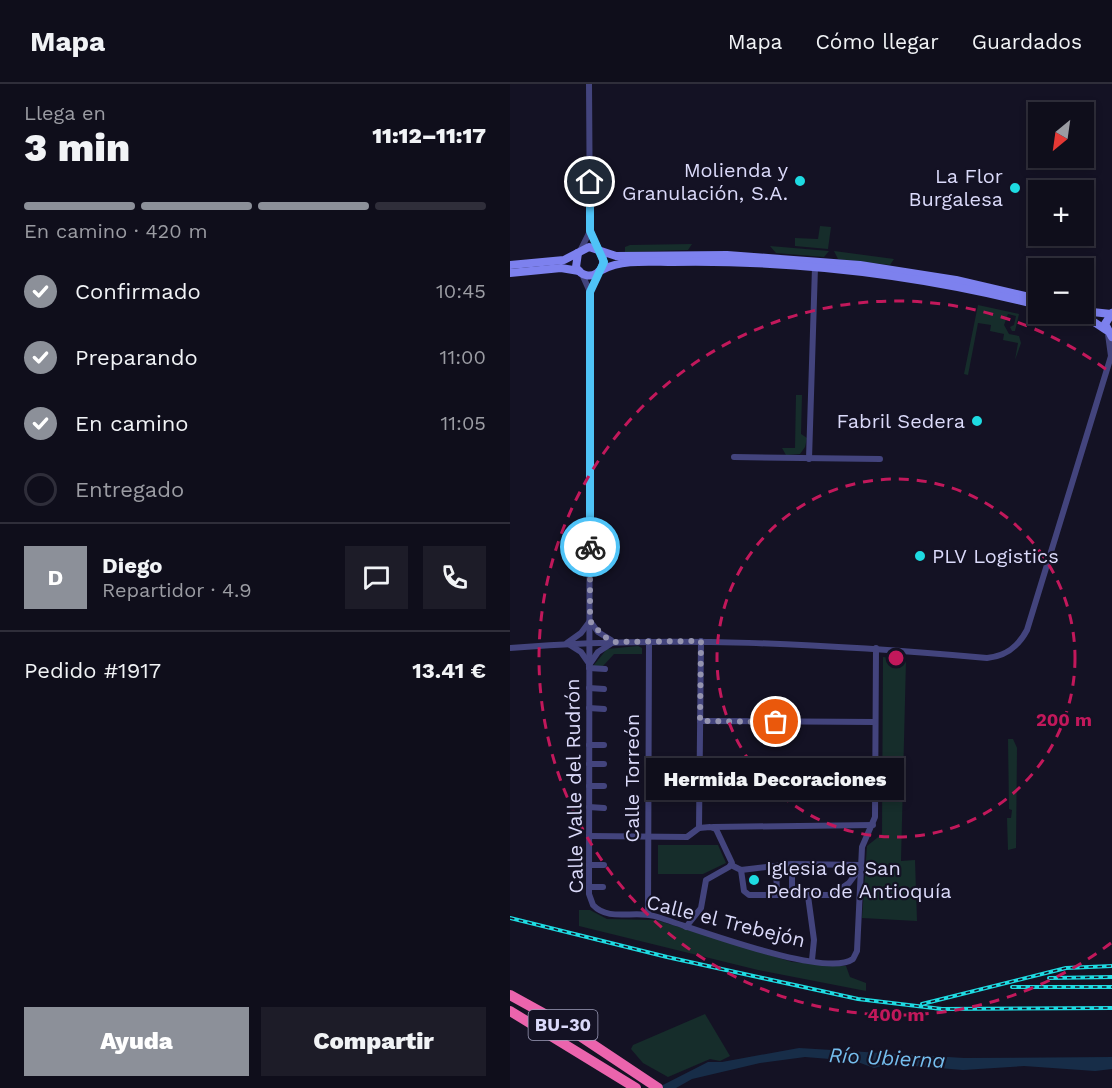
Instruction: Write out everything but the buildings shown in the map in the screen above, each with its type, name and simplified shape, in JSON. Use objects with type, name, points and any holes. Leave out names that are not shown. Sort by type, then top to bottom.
[{"type":"highway","name":"BU-30","points":[[510,995],[559,1022],[658,1088]]},
{"type":"highway","name":"BU-30","points":[[510,1011],[602,1065],[636,1088]]},
{"type":"main road","points":[[510,265],[560,260],[589,247],[616,256],[727,255],[821,260],[915,273],[1028,297]]},
{"type":"main road","points":[[599,251],[604,259],[601,271]]},
{"type":"main road","points":[[579,252],[575,262],[580,273]]},
{"type":"main road","points":[[510,273],[561,268],[590,276],[624,263],[687,262],[815,267],[910,279],[1028,303]]},
{"type":"main road","points":[[1094,312],[1112,313]]},
{"type":"main road","points":[[1109,334],[1106,321],[1112,313]]},
{"type":"main road","points":[[1094,322],[1109,334]]},
{"type":"street","points":[[589,84],[590,231],[599,251]]},
{"type":"street","points":[[579,252],[590,231]]},
{"type":"street","points":[[809,459],[815,267]]},
{"type":"street","points":[[590,292],[601,271]]},
{"type":"street","points":[[580,273],[590,292]]},
{"type":"street","name":"Calle Valle del Rudrón","points":[[590,292],[589,887],[593,905]]},
{"type":"street","points":[[510,648],[590,642],[701,641],[876,648],[987,658],[1009,652],[1027,630],[1111,355],[1109,334]]},
{"type":"street","points":[[734,457],[880,459]]},
{"type":"street","points":[[567,644],[581,633],[590,621],[603,636],[615,642]]},
{"type":"street","name":"Calle Torreón","points":[[648,914],[649,641]]},
{"type":"street","points":[[699,828],[701,641]]},
{"type":"street","points":[[605,669],[589,667],[598,652],[615,642]]},
{"type":"street","name":"Calle Valle del Rudrón","points":[[567,644],[581,651],[589,667]]},
{"type":"street","points":[[741,870],[745,894],[808,896],[836,894],[854,878],[861,865],[863,843],[873,825],[876,648]]},
{"type":"street","points":[[589,688],[604,688]]},
{"type":"street","points":[[589,708],[604,709]]},
{"type":"street","points":[[700,721],[875,722]]},
{"type":"street","points":[[589,744],[604,745]]},
{"type":"street","points":[[589,764],[604,764]]},
{"type":"street","points":[[589,786],[604,786]]},
{"type":"street","points":[[699,789],[875,791]]},
{"type":"street","points":[[589,807],[604,808]]},
{"type":"street","points":[[589,836],[687,837],[699,828],[713,827],[873,825]]},
{"type":"street","points":[[713,827],[719,834],[731,865],[741,870],[792,864],[861,865]]},
{"type":"street","points":[[792,864],[792,895]]},
{"type":"street","points":[[589,865],[604,865]]},
{"type":"street","points":[[686,927],[701,908],[706,880],[731,865]]},
{"type":"street","name":"Calle el Trebejón","points":[[593,905],[608,914],[648,914],[791,958],[842,962],[853,959],[857,951],[861,865]]},
{"type":"street","points":[[776,867],[777,895]]},
{"type":"street","points":[[589,887],[603,887]]},
{"type":"street","points":[[808,896],[814,940],[812,960]]},
{"type":"green space","points":[[820,226],[831,227],[828,249],[795,246],[795,238],[818,239]]},
{"type":"green space","points":[[692,244],[688,250],[625,252],[625,247],[630,245]]},
{"type":"green space","points":[[770,246],[829,251],[824,257],[776,253]]},
{"type":"green space","points":[[834,251],[894,259],[890,265],[838,259]]},
{"type":"green space","points":[[978,305],[1019,314],[1015,331],[1012,331],[1010,327],[1014,325],[1016,316],[1008,314],[1004,325],[1009,334],[1019,336],[1021,343],[1015,360],[1018,343],[1003,340],[1004,334],[990,331],[991,325],[978,323],[968,375],[964,374]]},
{"type":"green space","points":[[796,395],[802,395],[801,434],[807,438],[800,454],[786,455],[782,448],[795,448]]},
{"type":"green space","points":[[638,646],[642,648],[642,654],[614,654],[603,666],[593,666],[607,649]]},
{"type":"green space","points":[[883,657],[906,660],[901,861],[915,860],[917,921],[862,918],[867,846],[882,834]]},
{"type":"green space","points":[[1008,739],[1013,739],[1017,748],[1016,848],[1008,850],[1007,818],[1011,818],[1012,810],[1009,809]]},
{"type":"green space","points":[[658,845],[718,845],[726,863],[703,874],[658,874]]},
{"type":"green space","points":[[579,910],[590,910],[607,919],[656,920],[792,962],[846,966],[850,977],[866,983],[866,991],[758,970],[579,926]]},
{"type":"green space","points":[[705,1014],[730,1056],[720,1061],[710,1059],[668,1077],[643,1063],[631,1049],[633,1045]]},
{"type":"water","name":"Río Ubierna","points":[[799,1048],[964,1058],[1112,1057],[1112,1069],[1095,1071],[1024,1066],[963,1070],[890,1064],[874,1068],[855,1061],[805,1057],[760,1063],[692,1079],[676,1088],[657,1088],[708,1062],[722,1062]]},
{"type":"railway","points":[[510,918],[667,957],[858,999],[942,1009],[1112,1008]]},
{"type":"railway","points":[[922,1004],[1066,968],[1112,966]]},
{"type":"railway","points":[[1049,978],[1112,977]]},
{"type":"railway","points":[[1012,987],[1112,987]]},
{"type":"way so far","points":[[590,547],[590,621],[598,632],[615,642],[701,641],[700,721],[776,722]]},
{"type":"place","name":"Molienda y Granulación, S.A.","points":[[800,181]]},
{"type":"place","name":"La Flor Burgalesa","points":[[1015,188]]},
{"type":"place","name":"Fabril Sedera","points":[[977,421]]},
{"type":"place","name":"PLV Logistics","points":[[920,556]]},
{"type":"place","name":"Hermida Decoraciones","points":[[776,722]]},
{"type":"place","name":"Iglesia de San Pedro de Antioquía","points":[[754,880]]},
{"type":"route","points":[[590,182],[590,231],[604,262],[590,292],[590,547]]}]
